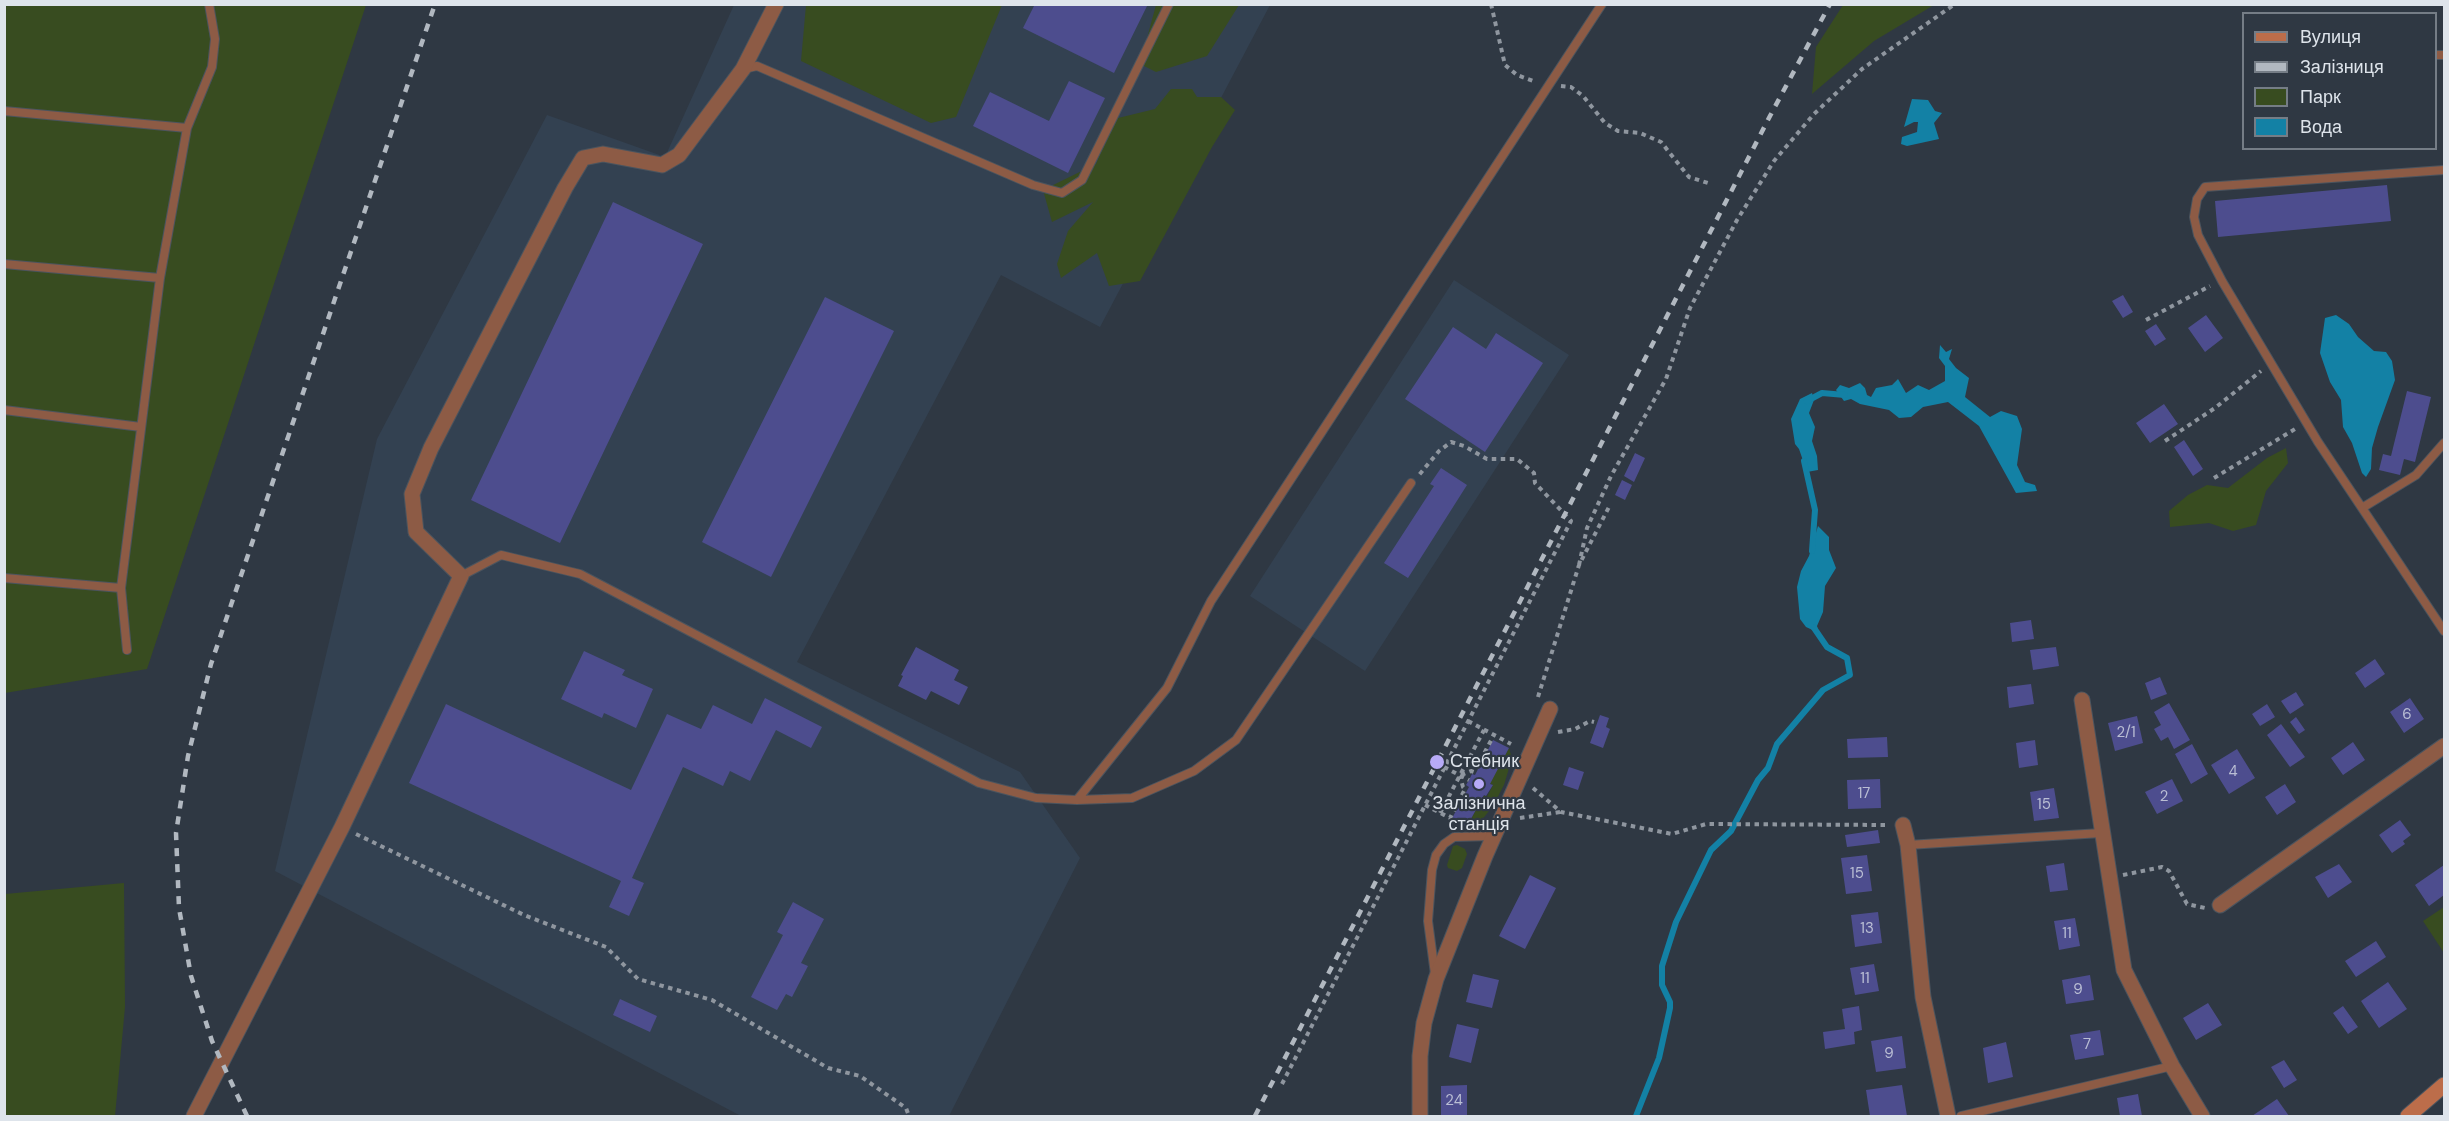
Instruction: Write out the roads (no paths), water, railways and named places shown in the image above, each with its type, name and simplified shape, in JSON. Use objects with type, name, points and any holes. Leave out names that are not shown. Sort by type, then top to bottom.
[{"type":"street","points":[[194,1116],[342,827],[461,576],[416,532],[412,494],[431,447],[565,188],[583,158],[603,154],[662,165],[679,155],[743,69],[776,4]]},
{"type":"street","points":[[2082,700],[2108,879],[2124,970],[2172,1066],[2202,1116]]},
{"type":"street","points":[[1420,1116],[1420,1056],[1424,1023],[1436,979],[1494,836],[1550,709]]},
{"type":"street","points":[[2220,904],[2445,746]]},
{"type":"street","points":[[1903,825],[1908,845],[1923,997],[1948,1116]]},
{"type":"street","points":[[2408,1116],[2445,1085]]},
{"type":"lane","points":[[127,650],[121,588],[141,427],[160,278],[187,128],[212,67],[215,39],[209,4]]},
{"type":"lane","points":[[743,69],[757,66],[1033,185],[1062,193],[1082,180],[1169,4]]},
{"type":"lane","points":[[1077,800],[1167,688],[1211,601],[1602,4]]},
{"type":"lane","points":[[4,111],[187,128]]},
{"type":"lane","points":[[2445,170],[2205,187],[2197,199],[2193,217],[2198,235],[2222,281],[2306,422],[2445,631]]},
{"type":"lane","points":[[4,264],[160,278]]},
{"type":"lane","points":[[4,410],[141,427]]},
{"type":"lane","points":[[2362,508],[2416,475],[2445,444]]},
{"type":"lane","points":[[461,576],[501,555],[580,573],[979,783],[1036,798],[1077,800],[1132,798],[1194,771],[1236,740],[1411,483]]},
{"type":"lane","points":[[4,578],[121,588]]},
{"type":"lane","points":[[1908,845],[2101,833]]},
{"type":"lane","points":[[1436,979],[1428,921],[1432,870],[1436,855],[1444,844],[1454,837],[1494,836]]},
{"type":"lane","points":[[1961,1116],[2172,1066]]},
{"type":"water","points":[[1912,99],[1928,100],[1935,111],[1942,113],[1934,123],[1939,139],[1907,146],[1901,144],[1902,137],[1917,132],[1918,122],[1904,127]]},
{"type":"water","points":[[2336,315],[2349,324],[2358,337],[2374,351],[2386,352],[2392,361],[2395,380],[2378,427],[2372,448],[2371,469],[2366,477],[2362,473],[2352,443],[2343,427],[2341,400],[2330,382],[2320,353],[2325,318]]},
{"type":"water","points":[[1940,345],[1946,352],[1952,349],[1949,359],[1969,378],[1965,397],[1990,417],[2001,411],[2017,416],[2022,429],[2017,465],[2025,482],[2035,485],[2037,491],[2016,493],[1979,426],[1948,402],[1923,407],[1911,417],[1899,418],[1889,410],[1860,404],[1851,399],[1844,401],[1836,390],[1840,385],[1849,388],[1860,383],[1867,395],[1871,397],[1876,388],[1892,385],[1898,379],[1906,393],[1918,385],[1929,390],[1945,381],[1945,366],[1939,358]]},
{"type":"water","points":[[1812,393],[1814,400],[1809,413],[1815,427],[1812,441],[1817,456],[1818,470],[1807,472],[1795,444],[1791,419],[1800,399]]},
{"type":"water","points":[[1818,526],[1829,537],[1829,550],[1836,568],[1825,586],[1823,612],[1817,626],[1819,633],[1806,627],[1800,619],[1797,587]]},
{"type":"waterway","points":[[1807,401],[1822,393],[1845,395]]},
{"type":"waterway","points":[[1804,461],[1815,510],[1812,551]]},
{"type":"waterway","points":[[1636,1116],[1659,1058],[1670,1008],[1670,1002],[1662,985],[1662,966],[1676,922],[1711,850],[1731,831],[1758,780],[1768,768],[1777,744],[1823,690],[1850,675],[1847,658],[1827,647],[1814,628]]},
{"type":"railway","points":[[247,1116],[212,1041],[191,976],[179,908],[176,833],[188,756],[211,664],[435,4]]},
{"type":"railway","points":[[1255,1116],[1770,116],[1830,4]]},
{"type":"place","name":"Стебник","points":[[1437,762]]},
{"type":"place","name":"Залізнична станція","points":[[1479,784]]}]
